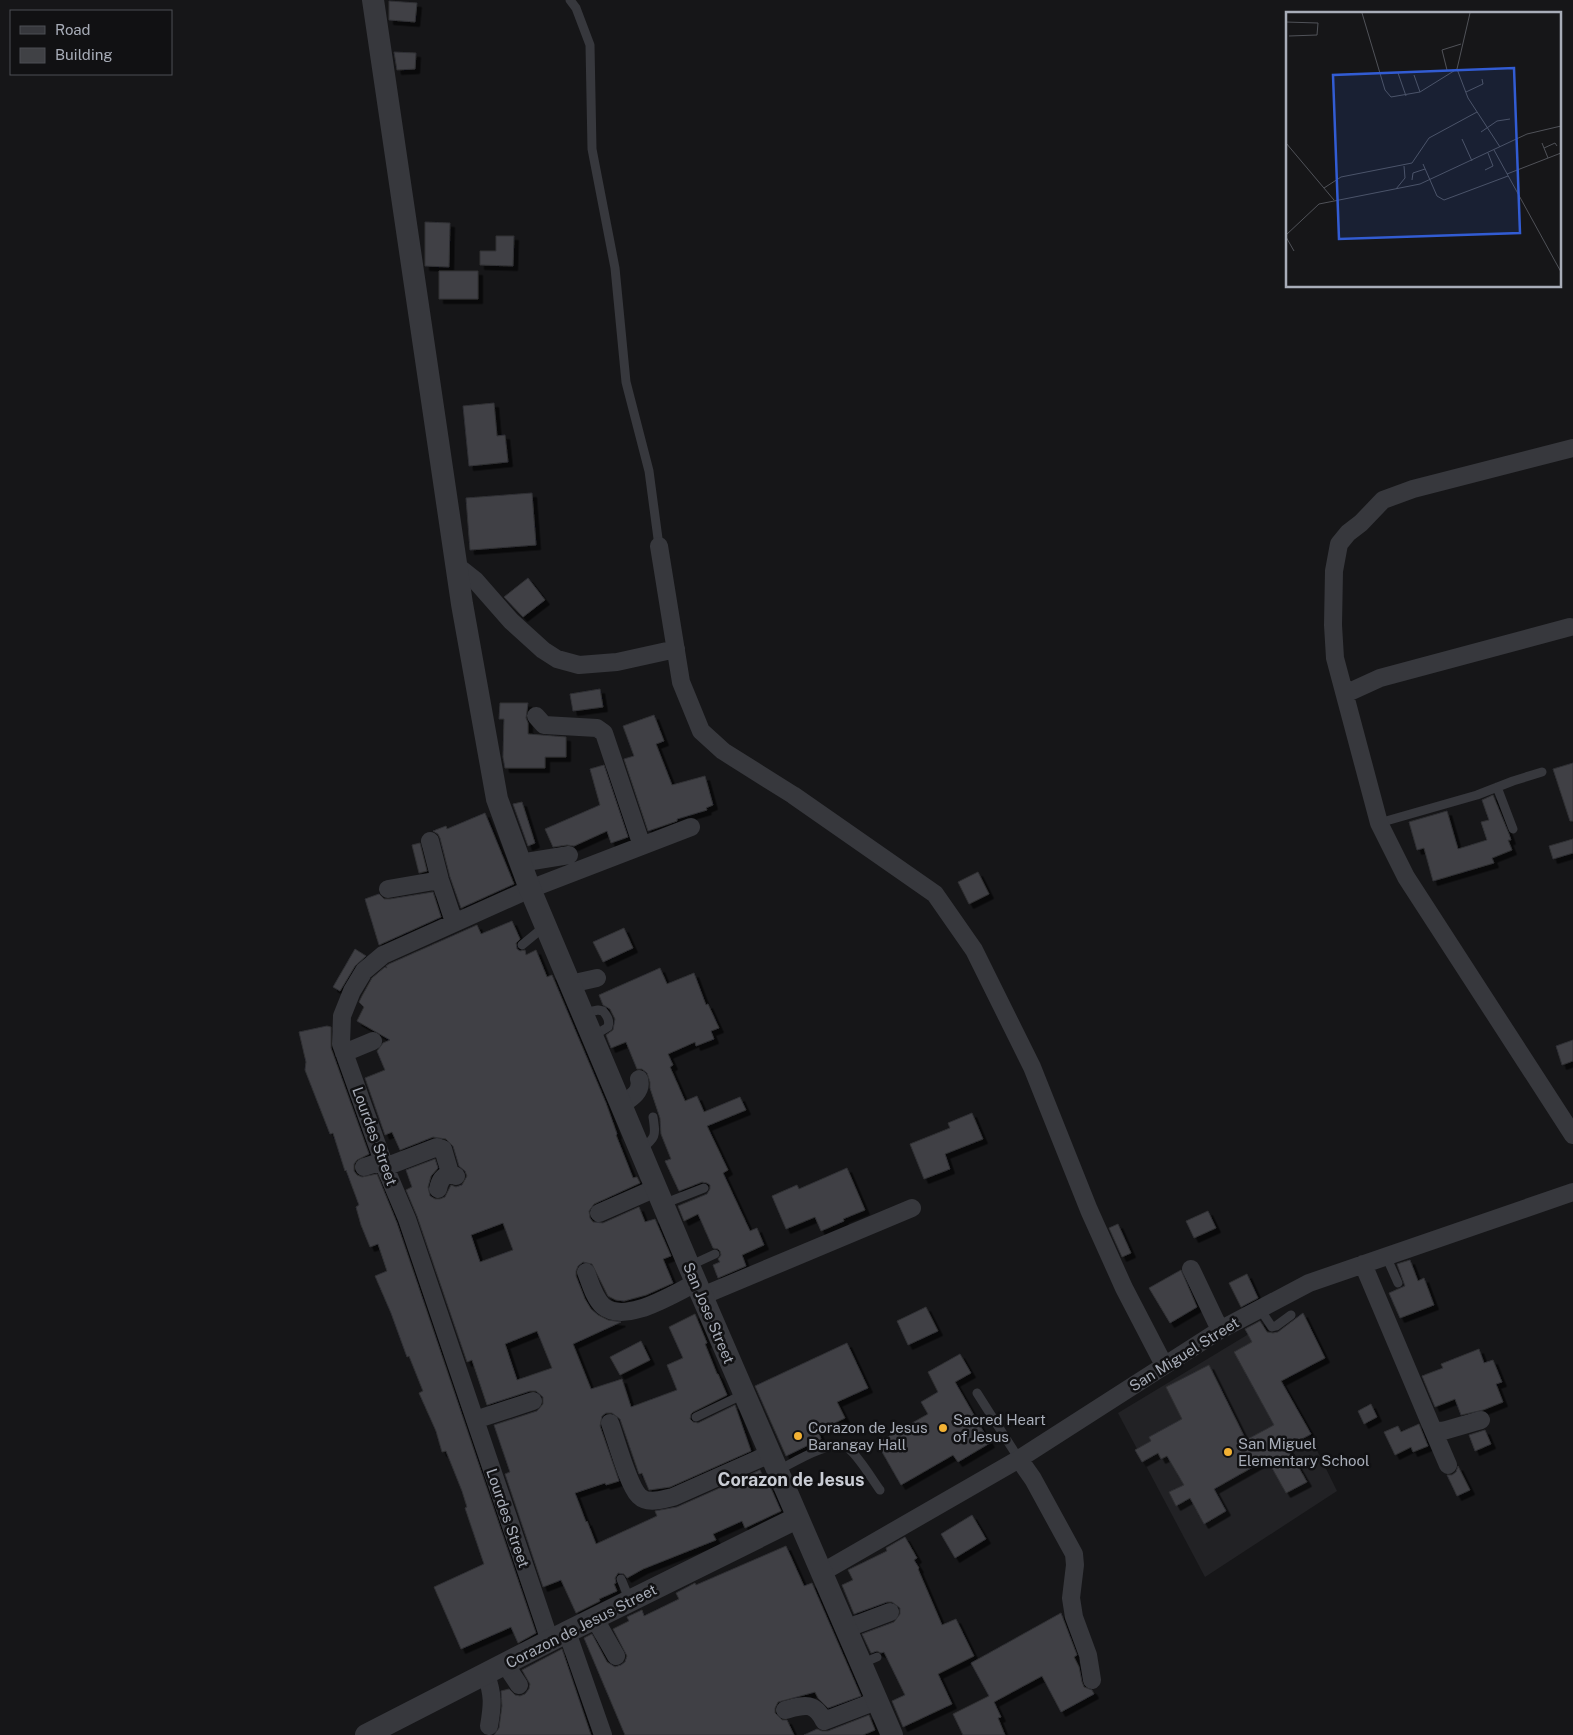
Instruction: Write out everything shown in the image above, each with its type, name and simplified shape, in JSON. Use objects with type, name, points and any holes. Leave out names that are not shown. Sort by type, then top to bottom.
[{"type":"street","name":"San Jose Street","points":[[373,0],[456,565],[497,799],[545,926],[797,1518],[845,1629],[869,1660],[876,1701],[892,1735]]},
{"type":"street","points":[[1573,448],[1391,496],[1383,500],[1339,544],[1334,571],[1333,595],[1335,658],[1379,823],[1406,877],[1573,1135]]},
{"type":"street","points":[[659,546],[681,682],[701,730],[723,751],[793,795],[935,894],[974,950],[1032,1067],[1088,1210],[1124,1288],[1164,1366]]},
{"type":"street","points":[[456,565],[475,580],[511,621],[543,650],[557,659],[579,665],[617,662],[676,649]]},
{"type":"street","points":[[1344,694],[1380,678],[1570,627]]},
{"type":"street","points":[[536,716],[544,725],[596,728],[604,733],[642,846]]},
{"type":"street","name":"Lourdes Street","points":[[603,1735],[559,1636],[475,1420],[407,1219],[384,1164],[341,1044],[342,1016],[352,991],[364,971],[383,955],[530,889],[691,827]]},
{"type":"street","points":[[430,841],[454,922]]},
{"type":"street","points":[[520,863],[569,855]]},
{"type":"street","points":[[388,889],[440,880]]},
{"type":"street","points":[[570,984],[597,978]]},
{"type":"street","points":[[344,1053],[373,1042]]},
{"type":"street","points":[[621,1105],[634,1096],[639,1089],[641,1083],[639,1079]]},
{"type":"street","points":[[364,1167],[384,1164],[441,1147],[453,1175],[443,1176],[438,1188]]},
{"type":"street","name":"San Miguel Street","points":[[821,1573],[1019,1459],[1220,1330],[1308,1283],[1573,1192]]},
{"type":"street","points":[[599,1212],[660,1196]]},
{"type":"street","points":[[586,1272],[597,1298],[604,1306],[613,1311],[633,1311],[695,1281],[912,1208]]},
{"type":"street","points":[[1363,1264],[1448,1465]]},
{"type":"street","points":[[1191,1269],[1220,1330]]},
{"type":"street","points":[[475,1420],[533,1401]]},
{"type":"street","points":[[1433,1430],[1443,1431],[1460,1428],[1481,1420]]},
{"type":"street","points":[[610,1423],[632,1485],[639,1497],[649,1501],[673,1496],[774,1462]]},
{"type":"street","points":[[1019,1459],[1033,1479],[1074,1554],[1072,1598],[1074,1617],[1088,1655],[1092,1680]]},
{"type":"street","name":"Corazon de Jesus Street","points":[[373,1733],[559,1636],[797,1518]]},
{"type":"street","points":[[845,1629],[890,1612]]},
{"type":"street","points":[[595,1619],[616,1656]]},
{"type":"street","points":[[489,1726],[495,1669],[519,1685]]},
{"type":"street","points":[[785,1710],[802,1705],[813,1706],[824,1721],[876,1701]]},
{"type":"lane","points":[[570,0],[576,8],[590,45],[592,149],[615,268],[626,382],[649,471],[659,546]]},
{"type":"lane","points":[[1379,823],[1477,795],[1542,772]]},
{"type":"lane","points":[[1497,787],[1513,829]]},
{"type":"lane","points":[[522,945],[545,926]]},
{"type":"lane","points":[[640,1150],[652,1140],[655,1133],[653,1117]]},
{"type":"lane","points":[[660,1196],[704,1188]]},
{"type":"lane","points":[[695,1281],[715,1254]]},
{"type":"lane","points":[[1386,1256],[1398,1283]]},
{"type":"lane","points":[[1260,1309],[1272,1327],[1291,1315]]},
{"type":"lane","points":[[977,1393],[1019,1459]]},
{"type":"lane","points":[[696,1417],[744,1394]]},
{"type":"lane","points":[[774,1462],[814,1453],[838,1445],[849,1449],[880,1490]]},
{"type":"lane","points":[[621,1579],[630,1601]]},
{"type":"shaded area","name":"San Miguel Elementary School","points":[[1257,1329],[1337,1491],[1205,1577],[1118,1413]]},
{"type":"building","points":[[389,1],[417,3],[415,22],[389,20]]},
{"type":"building","points":[[394,52],[416,53],[415,69],[397,70]]},
{"type":"building","points":[[425,222],[450,223],[449,267],[425,266]]},
{"type":"building","points":[[496,236],[514,236],[513,266],[480,265],[480,251],[496,251]]},
{"type":"building","points":[[439,271],[478,271],[478,299],[439,299]]},
{"type":"building","points":[[494,403],[497,436],[505,435],[508,462],[469,466],[463,406]]},
{"type":"building","points":[[532,493],[536,545],[470,550],[466,498]]},
{"type":"building","points":[[528,578],[545,600],[523,617],[504,597]]},
{"type":"building","points":[[600,689],[603,707],[573,711],[570,694]]},
{"type":"building","points":[[500,703],[528,703],[526,718],[528,734],[566,737],[566,757],[545,757],[545,768],[505,768],[503,757],[504,719],[499,719]]},
{"type":"building","points":[[654,715],[664,741],[656,744],[672,785],[705,776],[713,805],[706,808],[707,810],[677,819],[677,821],[648,831],[624,759],[634,756],[623,726]]},
{"type":"building","points":[[1573,763],[1573,821],[1570,821],[1553,769]]},
{"type":"building","points":[[604,765],[628,837],[611,843],[607,831],[574,846],[553,847],[545,829],[600,805],[590,769]]},
{"type":"building","points":[[1493,795],[1509,834],[1511,840],[1508,840],[1512,850],[1492,858],[1494,863],[1433,881],[1424,848],[1417,850],[1409,822],[1447,811],[1458,849],[1487,840],[1481,822],[1489,820],[1482,800]]},
{"type":"building","points":[[522,802],[535,843],[528,846],[513,804]]},
{"type":"building","points":[[485,813],[514,884],[461,908],[450,877],[440,838],[433,831],[446,826],[447,829]]},
{"type":"building","points":[[1573,839],[1573,853],[1553,859],[1549,846]]},
{"type":"building","points":[[420,843],[427,871],[419,873],[412,845]]},
{"type":"building","points":[[978,872],[989,894],[969,904],[958,882]]},
{"type":"building","points":[[433,892],[441,917],[379,945],[365,899],[379,894],[384,899],[390,899]]},
{"type":"building","points":[[512,921],[520,939],[516,943],[517,949],[520,951],[525,950],[526,955],[536,950],[547,977],[552,975],[606,1103],[633,1178],[637,1177],[640,1183],[594,1204],[589,1211],[590,1218],[593,1222],[603,1223],[639,1207],[645,1222],[655,1219],[671,1256],[663,1259],[673,1283],[646,1295],[624,1301],[608,1296],[592,1264],[583,1262],[578,1266],[576,1276],[591,1309],[608,1320],[621,1322],[573,1344],[591,1389],[622,1379],[631,1407],[677,1390],[667,1365],[683,1358],[669,1327],[695,1314],[707,1343],[705,1344],[727,1395],[693,1412],[690,1419],[698,1423],[735,1405],[751,1451],[670,1487],[649,1490],[642,1473],[639,1474],[620,1419],[612,1413],[606,1413],[602,1416],[600,1426],[619,1481],[606,1485],[605,1483],[575,1493],[596,1544],[657,1516],[655,1511],[677,1507],[760,1470],[768,1487],[770,1486],[781,1511],[745,1528],[742,1521],[713,1534],[716,1540],[643,1569],[627,1578],[624,1574],[618,1573],[615,1578],[616,1583],[614,1584],[617,1591],[576,1613],[561,1580],[543,1587],[505,1474],[510,1472],[494,1425],[537,1411],[543,1404],[543,1397],[536,1391],[530,1391],[487,1405],[472,1360],[467,1362],[417,1216],[406,1190],[412,1187],[406,1170],[435,1159],[438,1168],[431,1176],[428,1187],[430,1196],[435,1199],[445,1197],[451,1185],[456,1187],[462,1185],[467,1176],[465,1171],[459,1166],[453,1146],[446,1139],[433,1137],[400,1150],[392,1132],[385,1135],[365,1078],[385,1070],[377,1051],[383,1043],[390,1040],[357,1021],[364,1007],[359,1002],[362,996],[372,978],[385,967],[387,968],[386,966],[477,925],[481,934]],"holes":[[[503,1223],[513,1250],[480,1262],[471,1235]],[[537,1331],[552,1368],[517,1380],[505,1344]]]},
{"type":"building","points":[[624,928],[633,948],[603,962],[593,942]]},
{"type":"building","points":[[355,949],[366,956],[355,966],[340,991],[333,987]]},
{"type":"building","points":[[660,968],[667,984],[694,973],[706,1005],[708,1004],[719,1028],[711,1031],[714,1039],[696,1046],[695,1042],[668,1054],[673,1065],[670,1067],[685,1101],[697,1096],[704,1112],[740,1097],[746,1110],[707,1126],[728,1170],[723,1173],[750,1231],[757,1228],[764,1245],[742,1255],[746,1266],[718,1278],[713,1265],[720,1262],[718,1259],[721,1255],[720,1251],[713,1248],[698,1214],[684,1221],[678,1206],[707,1194],[710,1185],[702,1182],[679,1191],[665,1161],[671,1159],[661,1134],[660,1118],[647,1073],[642,1069],[637,1069],[626,1042],[611,1048],[606,1035],[613,1030],[615,1019],[610,1009],[603,1005],[599,995]]},
{"type":"building","points":[[327,1026],[331,1027],[331,1048],[369,1154],[357,1160],[354,1164],[354,1171],[362,1177],[377,1174],[397,1223],[536,1633],[518,1643],[511,1627],[461,1649],[434,1587],[484,1564],[465,1508],[467,1507],[462,1491],[446,1451],[442,1452],[436,1431],[419,1393],[423,1391],[409,1356],[407,1357],[375,1276],[387,1271],[378,1244],[370,1247],[356,1207],[359,1205],[345,1171],[333,1133],[330,1134],[305,1070],[306,1062],[299,1032]]},
{"type":"building","points":[[1573,1040],[1573,1061],[1562,1065],[1556,1046]]},
{"type":"building","points":[[972,1113],[983,1139],[945,1154],[950,1169],[924,1179],[910,1144],[950,1128],[948,1123]]},
{"type":"building","points":[[847,1168],[865,1210],[821,1231],[815,1217],[786,1229],[772,1196],[797,1185],[799,1189]]},
{"type":"building","points":[[1208,1211],[1216,1228],[1194,1238],[1186,1221]]},
{"type":"building","points":[[1118,1224],[1131,1253],[1122,1257],[1109,1228]]},
{"type":"building","points":[[1410,1260],[1418,1281],[1424,1278],[1434,1305],[1400,1318],[1389,1293],[1405,1286],[1397,1264]]},
{"type":"building","points":[[1181,1270],[1197,1307],[1170,1323],[1149,1288]]},
{"type":"building","points":[[1247,1274],[1258,1298],[1241,1307],[1229,1283]]},
{"type":"building","points":[[926,1307],[938,1331],[908,1345],[897,1321]]},
{"type":"building","points":[[1303,1313],[1325,1358],[1281,1381],[1311,1434],[1287,1447],[1307,1482],[1286,1493],[1267,1459],[1214,1489],[1226,1511],[1204,1524],[1190,1498],[1176,1506],[1169,1492],[1184,1485],[1167,1456],[1161,1459],[1158,1453],[1142,1462],[1135,1450],[1151,1441],[1149,1437],[1182,1419],[1166,1387],[1209,1365],[1246,1440],[1274,1425],[1234,1352],[1252,1342],[1245,1329],[1260,1321],[1267,1332],[1278,1332]]},
{"type":"building","points":[[641,1341],[650,1360],[620,1375],[610,1357]]},
{"type":"building","points":[[847,1343],[868,1388],[837,1402],[845,1418],[818,1431],[821,1439],[786,1456],[755,1386]]},
{"type":"building","points":[[1479,1349],[1484,1363],[1493,1360],[1502,1382],[1496,1384],[1503,1402],[1483,1410],[1461,1415],[1455,1399],[1435,1407],[1422,1376],[1443,1368],[1441,1364]]},
{"type":"building","name":"Sacred Heart of Jesus","points":[[960,1354],[971,1373],[955,1382],[990,1443],[958,1462],[953,1455],[901,1485],[877,1443],[928,1414],[921,1402],[938,1392],[928,1372]]},
{"type":"building","points":[[1371,1404],[1377,1417],[1364,1424],[1358,1411]]},
{"type":"building","points":[[1419,1424],[1428,1446],[1413,1452],[1411,1447],[1395,1455],[1384,1432],[1398,1426],[1401,1432]]},
{"type":"building","points":[[1485,1430],[1491,1444],[1475,1451],[1469,1435]]},
{"type":"building","points":[[1458,1466],[1470,1490],[1457,1496],[1447,1475],[1452,1475],[1456,1472]]},
{"type":"building","points":[[972,1515],[986,1539],[955,1558],[941,1534]]},
{"type":"building","points":[[905,1537],[917,1558],[914,1560],[942,1625],[956,1619],[974,1656],[938,1674],[952,1704],[903,1727],[892,1701],[905,1695],[884,1652],[877,1651],[871,1653],[862,1634],[894,1622],[900,1614],[900,1608],[892,1602],[887,1602],[854,1614],[842,1585],[853,1580],[848,1570],[887,1551],[886,1548]]},
{"type":"building","points":[[786,1546],[804,1586],[812,1583],[861,1696],[828,1708],[815,1692],[778,1702],[775,1713],[782,1720],[787,1720],[794,1735],[625,1735],[584,1638],[592,1634],[607,1662],[615,1667],[621,1665],[625,1662],[627,1656],[613,1629],[629,1621],[627,1617],[642,1610],[644,1616],[679,1599],[676,1593],[695,1583],[696,1585]]},
{"type":"building","points":[[1061,1613],[1077,1655],[1074,1657],[1079,1667],[1084,1687],[1092,1690],[1094,1694],[1061,1712],[1042,1676],[994,1702],[1001,1717],[998,1718],[1005,1735],[963,1735],[953,1714],[989,1696],[971,1663]]},
{"type":"building","points":[[562,1649],[591,1735],[494,1735],[499,1728],[502,1706],[501,1691],[509,1689],[515,1695],[525,1694],[530,1684],[522,1670]]},
{"type":"building","points":[[869,1715],[875,1730],[863,1735],[804,1735],[817,1729],[828,1731]]},
{"type":"place","name":"Sacred Heart of Jesus","points":[[943,1428]]},
{"type":"place","name":"Corazon de Jesus Barangay Hall","points":[[798,1436]]},
{"type":"place","name":"San Miguel Elementary School","points":[[1228,1452]]},
{"type":"district","name":"Corazon de Jesus","points":[[791,1479]]}]
